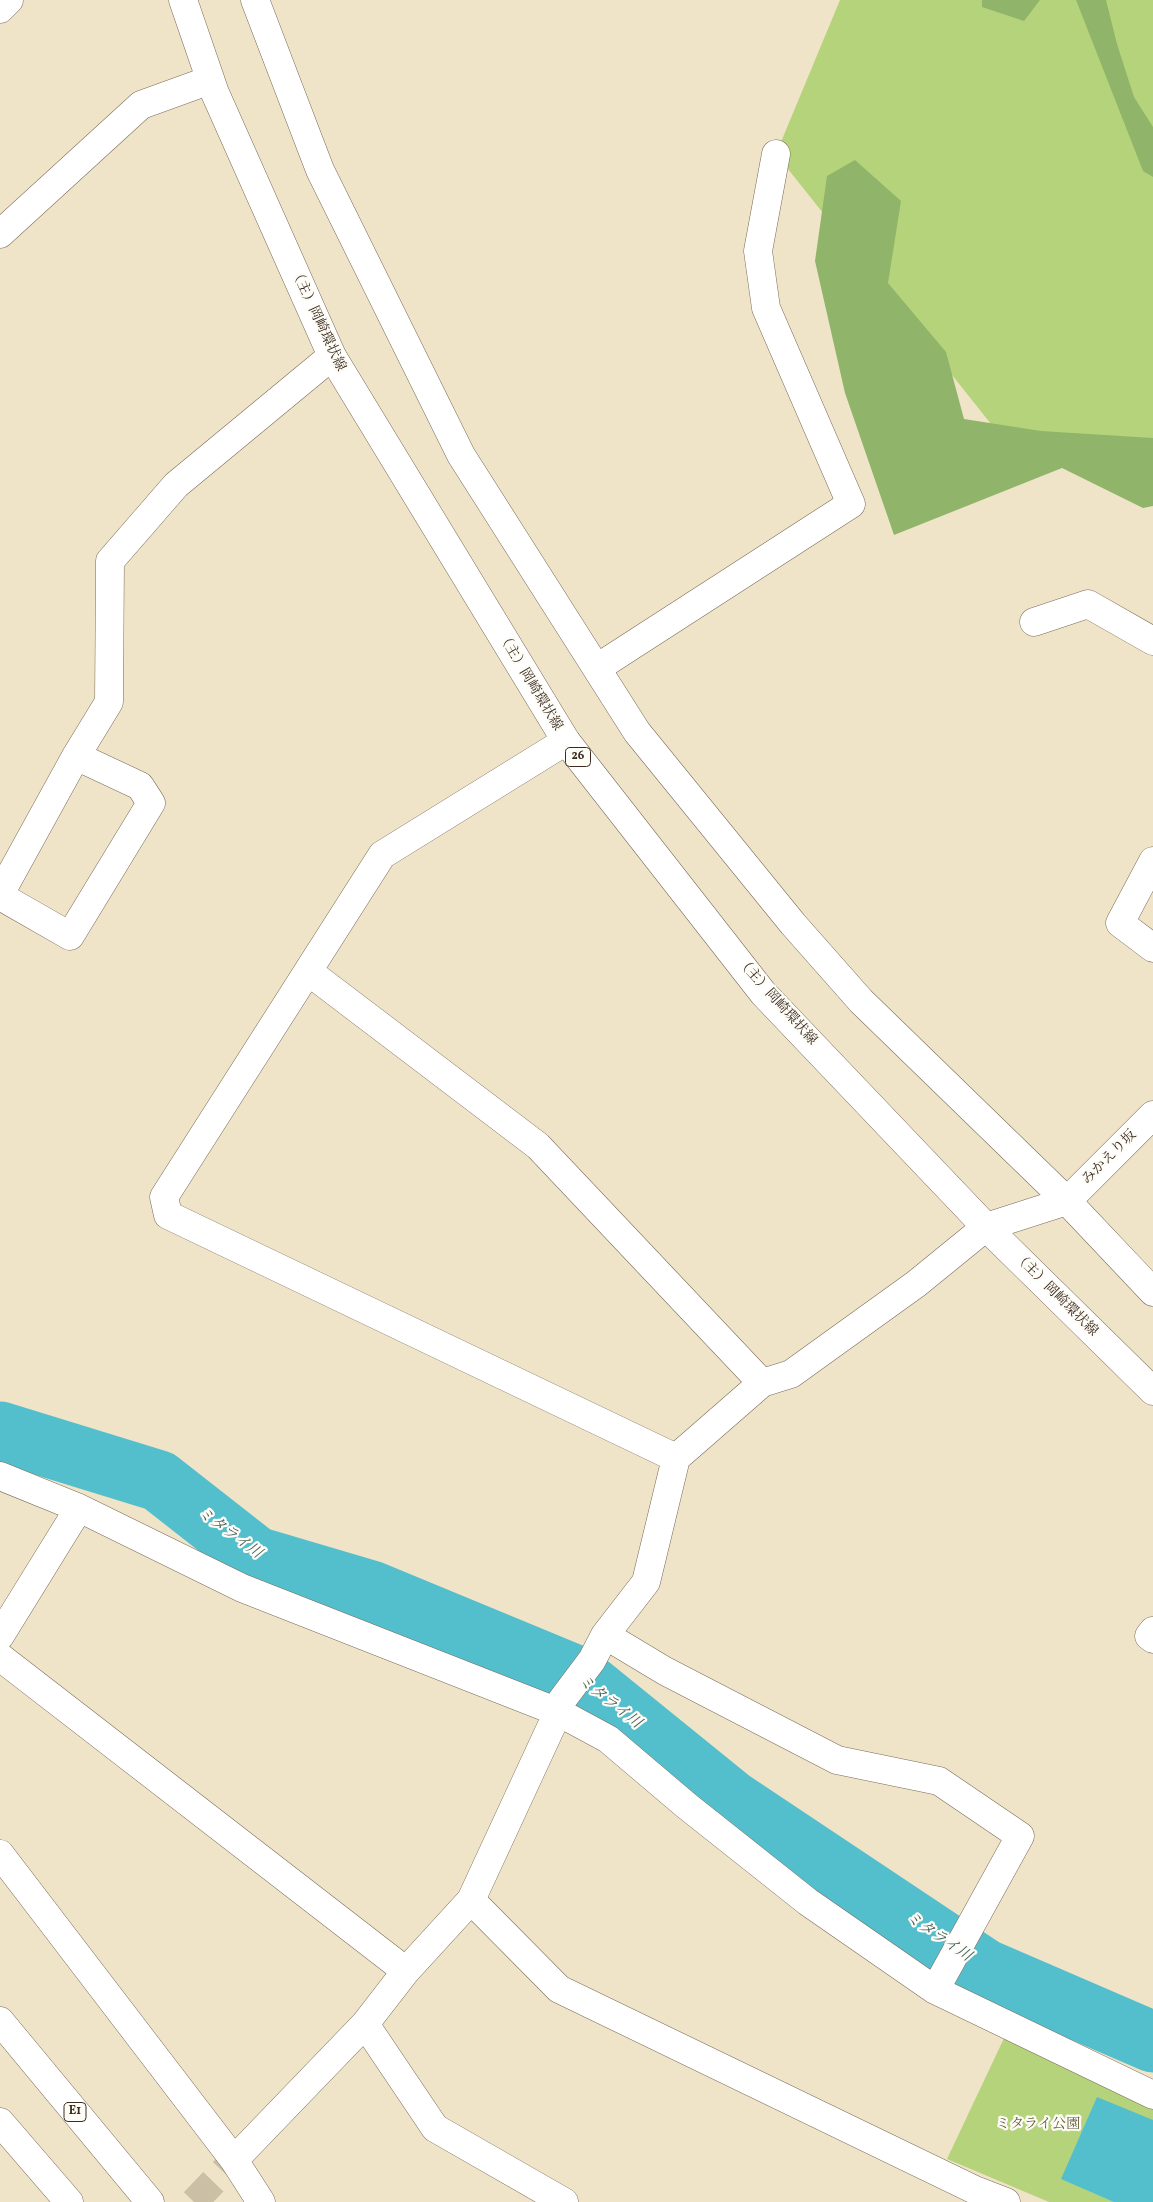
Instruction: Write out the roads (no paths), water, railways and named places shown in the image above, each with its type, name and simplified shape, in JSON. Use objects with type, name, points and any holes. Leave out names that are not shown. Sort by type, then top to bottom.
[{"type":"main road","points":[[0,9],[9,0]]},
{"type":"main road","name":"（主）岡崎環状線","points":[[183,0],[210,80],[332,356],[566,741],[763,992],[986,1226],[1153,1391]]},
{"type":"main road","points":[[255,0],[320,170],[461,455],[638,732],[793,924],[861,1002],[1067,1202],[1153,1292]]},
{"type":"main road","points":[[0,234],[141,105],[210,80]]},
{"type":"main road","points":[[596,668],[851,504],[766,308],[758,251],[776,154]]},
{"type":"main road","points":[[76,756],[140,786],[151,803],[70,936],[0,895],[76,756],[109,702],[110,561],[176,485],[332,356]]},
{"type":"main road","points":[[1034,622],[1088,604],[1153,641]]},
{"type":"main road","points":[[566,741],[382,855],[164,1197],[168,1215],[676,1458]]},
{"type":"main road","points":[[1153,861],[1120,922],[1153,948]]},
{"type":"main road","points":[[309,972],[538,1146],[762,1383]]},
{"type":"main road","name":"みかえり坂","points":[[1067,1202],[1153,1115]]},
{"type":"main road","points":[[234,2160],[365,2024],[406,1972],[471,1900],[560,1706],[592,1660],[605,1635],[646,1582],[676,1458],[762,1383],[791,1374],[916,1284],[986,1226],[1067,1202]]},
{"type":"main road","points":[[0,1476],[79,1508],[242,1588],[560,1706],[608,1739],[687,1806],[808,1902],[935,1990],[1153,2095]]},
{"type":"main road","points":[[0,1636],[79,1508]]},
{"type":"main road","points":[[1153,1631],[1149,1636],[1153,1639]]},
{"type":"main road","points":[[605,1635],[665,1671],[836,1760],[939,1781],[1020,1836],[935,1990]]},
{"type":"main road","points":[[0,1658],[406,1972]]},
{"type":"main road","points":[[0,1854],[234,2160],[261,2202]]},
{"type":"main road","points":[[471,1900],[559,1989],[972,2196],[1006,2202]]},
{"type":"main road","name":"E1","points":[[0,2021],[150,2202]]},
{"type":"main road","points":[[365,2024],[435,2128],[564,2202]]},
{"type":"main road","points":[[0,2122],[69,2202]]},
{"type":"water","points":[[1097,2097],[1153,2120],[1153,2202],[1114,2202],[1061,2179]]},
{"type":"waterway","name":"ミタライ川","points":[[0,1432],[159,1481],[256,1557],[371,1591],[579,1677],[732,1801],[984,1969],[1153,2042]]},
{"type":"tunnel","points":[[194,2202],[234,2160]]},
{"type":"park label","name":"ミタライ公園","points":[[1038,2125]]}]
